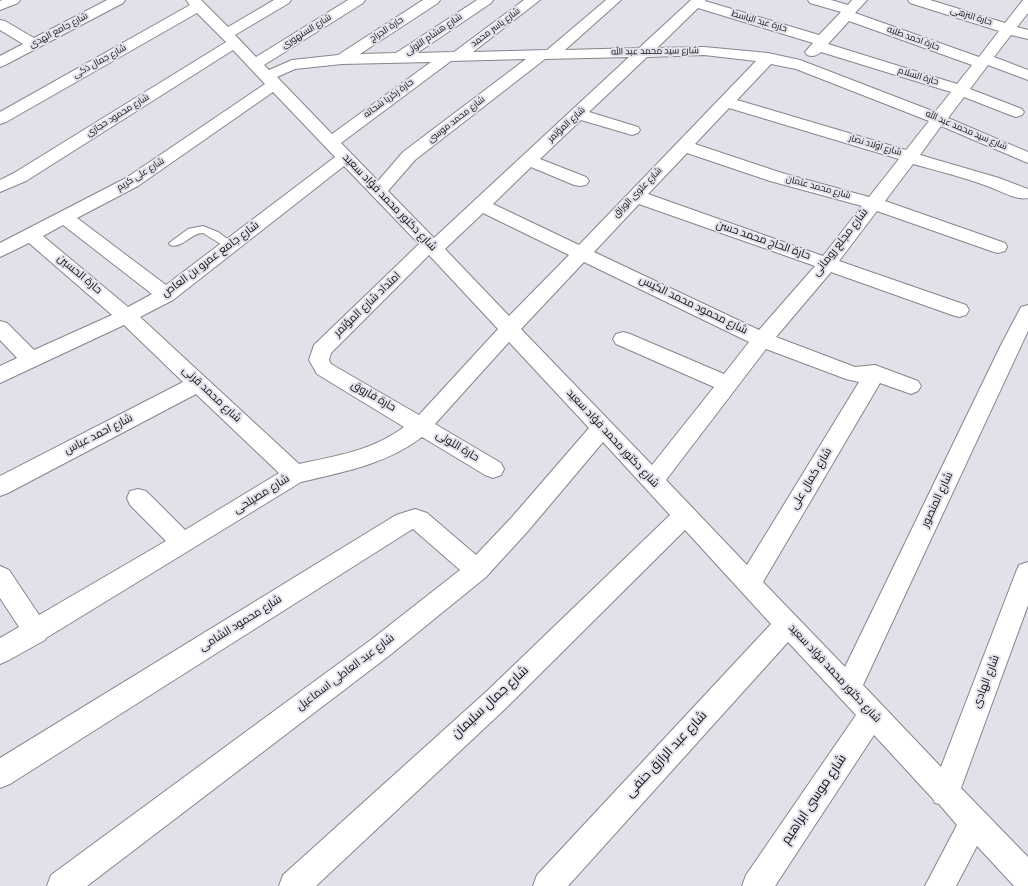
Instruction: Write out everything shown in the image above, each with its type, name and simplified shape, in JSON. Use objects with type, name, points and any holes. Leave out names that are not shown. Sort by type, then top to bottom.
[{"type":"street","points":[[0,6],[13,0]]},
{"type":"street","name":"شارع جامع الهدى","points":[[0,62],[118,0]]},
{"type":"street","name":"شارع محمود حجازى","points":[[0,187],[20,177],[231,39],[284,0]]},
{"type":"street","name":"شارع السنهورى","points":[[266,75],[358,0]]},
{"type":"street","name":"حارة الجراج","points":[[342,59],[433,0]]},
{"type":"street","name":"شارع هشام اللولى","points":[[401,57],[486,0]]},
{"type":"street","name":"شارع ياسر محمد","points":[[453,56],[533,0]]},
{"type":"street","name":"شارع محمد موسى","points":[[378,191],[409,156],[546,54],[614,0]]},
{"type":"street","name":"حارة احمد طلبه","points":[[815,0],[852,8],[983,61],[1028,75]]},
{"type":"street","name":"حارة النزهى","points":[[915,0],[1028,35]]},
{"type":"street","name":"شارع دكتور محمد فؤاد سعيد","points":[[198,2],[231,39],[432,247],[945,793],[1028,879]]},
{"type":"street","name":"شارع جمال ذكى","points":[[0,119],[198,2]]},
{"type":"street","name":"حارة عبد الباسط","points":[[698,2],[820,43]]},
{"type":"street","name":"شارع المؤتمر","points":[[432,247],[481,205],[698,2]]},
{"type":"street","name":"شارع مجلع رومانى","points":[[652,482],[762,340],[827,264],[872,203],[1028,4]]},
{"type":"street","points":[[800,66],[852,8]]},
{"type":"street","points":[[0,24],[34,44]]},
{"type":"street","name":"حارة السلام","points":[[820,43],[960,90],[1016,112]]},
{"type":"street","name":"شارع سيد محمد عبد الله","points":[[266,75],[292,65],[342,59],[704,51],[768,58],[800,66],[938,119],[1028,158]]},
{"type":"street","name":"حارة زكريا شحاته","points":[[338,150],[453,56]]},
{"type":"street","name":"شارع علوى الوراق","points":[[509,329],[768,58]]},
{"type":"street","name":"شارع على كريم","points":[[0,251],[132,182],[266,75]]},
{"type":"street","name":"شارع اولاد نصار","points":[[726,102],[909,156],[993,182],[1024,194]]},
{"type":"street","points":[[578,114],[632,130]]},
{"type":"street","name":"شارع محمد عثمان","points":[[683,146],[776,178],[872,203],[998,247]]},
{"type":"street","name":"شارع جامع عمرو بن العاص","points":[[0,375],[126,316],[166,295],[231,245],[338,150]]},
{"type":"street","points":[[529,160],[580,181]]},
{"type":"street","name":"حارة الحاج محمد حسن","points":[[636,196],[959,310]]},
{"type":"street","name":"شارع محمود محمد الكيس","points":[[481,205],[582,252],[762,340],[853,374],[869,375],[875,373],[911,386]]},
{"type":"street","points":[[65,218],[166,295]]},
{"type":"street","name":"حارة الحسين","points":[[31,235],[126,316]]},
{"type":"street","name":"امتداد شارع المؤتمر","points":[[324,369],[319,360],[321,350],[432,247]]},
{"type":"street","name":"شارع المنصور","points":[[848,689],[1028,312]]},
{"type":"street","name":"شارع محمد قرنى","points":[[126,316],[295,474]]},
{"type":"street","points":[[0,328],[31,360]]},
{"type":"street","name":"شارع مصيلحى","points":[[0,652],[36,632],[295,474],[343,463],[376,453],[400,442],[422,425],[509,329]]},
{"type":"street","points":[[623,340],[728,385]]},
{"type":"street","name":"حارة فاروق","points":[[324,369],[422,425]]},
{"type":"street","name":"شارع كمال على","points":[[749,584],[875,373]]},
{"type":"street","name":"شارع احمد عباس","points":[[0,487],[199,383]]},
{"type":"street","name":"حارة اللولى","points":[[422,425],[493,468]]},
{"type":"street","name":"شارع عبد العاطى اسماعيل","points":[[62,886],[375,651],[477,570],[520,524],[602,428]]},
{"type":"street","points":[[138,498],[183,543]]},
{"type":"street","name":"شارع جمال سليمان","points":[[294,886],[496,700],[684,516]]},
{"type":"street","name":"شارع محمود الشامى","points":[[0,774],[404,522],[416,519],[419,520],[477,570]]},
{"type":"street","name":"شارع الهادى","points":[[945,793],[1028,572]]},
{"type":"street","points":[[0,577],[36,632]]},
{"type":"street","name":"شارع عبد الرازق حنفى","points":[[548,886],[787,625]]},
{"type":"street","name":"شارع موسى ابراهيم","points":[[757,886],[872,715]]},
{"type":"street","points":[[940,886],[974,823]]},
{"type":"lane","points":[[174,242],[191,231],[200,228],[208,230],[231,245]]}]
